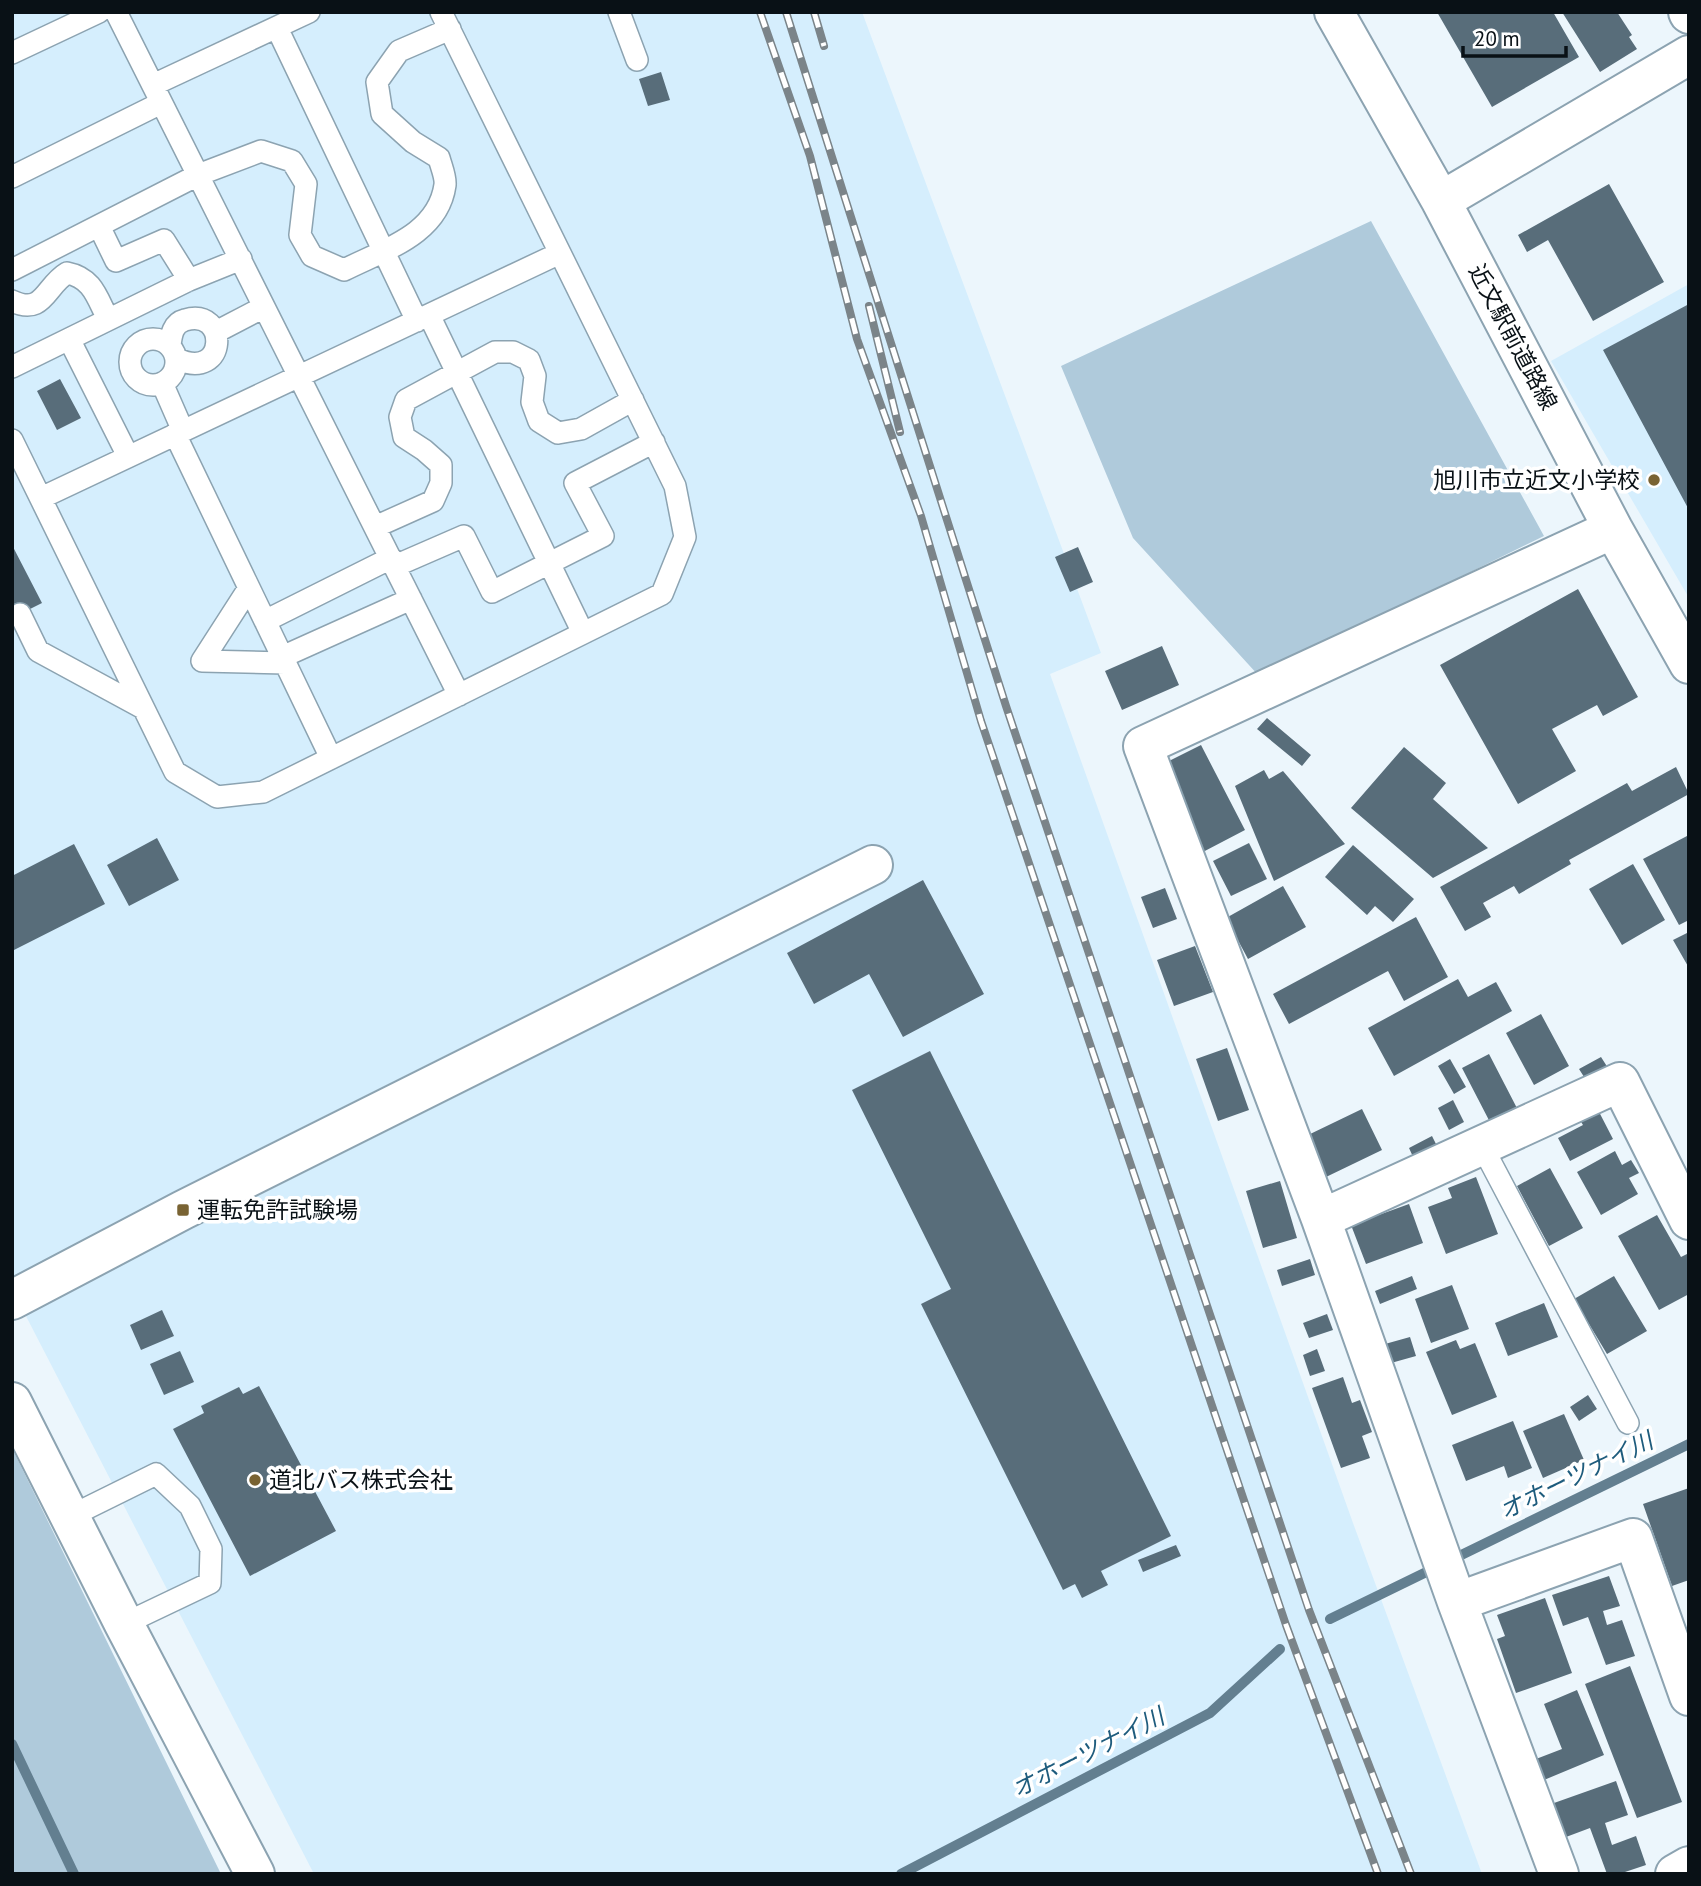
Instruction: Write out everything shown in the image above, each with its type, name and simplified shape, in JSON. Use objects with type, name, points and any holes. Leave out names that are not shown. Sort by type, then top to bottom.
[{"type":"street","name":"近文駅前道路線","points":[[1334,12],[1441,201],[1613,529],[1689,664]]},
{"type":"street","points":[[1441,201],[1689,55]]},
{"type":"street","points":[[1559,1874],[1446,1572],[1321,1219],[1143,746],[1613,529]]},
{"type":"street","points":[[12,1300],[195,1204],[873,865]]},
{"type":"street","points":[[1321,1219],[1620,1082],[1689,1220]]},
{"type":"street","points":[[12,1402],[255,1874]]},
{"type":"street","points":[[1446,1572],[1633,1538],[1689,1696]]},
{"type":"street","points":[[1675,1874],[1689,1866]]},
{"type":"lane","points":[[12,53],[99,12]]},
{"type":"lane","points":[[116,12],[459,695]]},
{"type":"lane","points":[[12,177],[157,94],[309,12]]},
{"type":"lane","points":[[620,12],[637,60]]},
{"type":"lane","points":[[12,270],[198,175],[261,150],[292,161],[306,184],[300,235],[312,256],[344,270],[415,234],[436,214],[446,183],[439,158],[413,142],[382,114],[377,82],[399,51],[446,21],[675,486],[685,537],[662,594],[263,792],[217,797],[175,772],[12,440]]},
{"type":"lane","points":[[277,28],[384,250],[457,373],[583,634]]},
{"type":"lane","points":[[99,226],[116,261],[164,240],[189,280]]},
{"type":"lane","points":[[41,498],[560,253]]},
{"type":"lane","points":[[12,367],[189,280],[241,259]]},
{"type":"lane","points":[[12,301],[22,306],[32,306],[44,299],[50,288],[67,273],[82,276],[93,288],[108,319]]},
{"type":"lane","points":[[216,332],[264,307]]},
{"type":"lane","points":[[173,352],[159,340],[147,340],[136,346],[130,359],[131,372],[141,382],[152,385],[162,383],[171,376],[176,369],[173,352],[171,331],[182,320],[198,318],[209,323],[216,332],[218,342],[215,352],[206,362],[191,365],[173,352]]},
{"type":"lane","points":[[69,339],[128,456]]},
{"type":"lane","points":[[375,527],[433,501],[441,483],[441,465],[404,437],[400,418],[407,400],[495,352],[513,352],[529,360],[535,376],[532,402],[539,421],[558,433],[581,429],[633,400]]},
{"type":"lane","points":[[162,383],[179,433],[249,588],[331,758]]},
{"type":"lane","points":[[265,621],[393,562],[464,537],[492,592],[603,536],[575,483],[653,442]]},
{"type":"lane","points":[[249,588],[202,661],[284,660],[411,599]]},
{"type":"lane","points":[[20,614],[38,650],[143,708]]},
{"type":"lane","points":[[1482,1146],[1628,1423]]},
{"type":"lane","points":[[71,1516],[156,1474],[190,1506],[211,1549],[210,1583],[124,1624]]},
{"type":"shaded area","points":[[12,12],[862,12],[1101,653],[1050,674],[1353,1523],[1482,1874],[314,1874],[12,1289]]},
{"type":"shaded area","points":[[1371,221],[1544,536],[1259,676],[1133,538],[1061,366]]},
{"type":"shaded area","name":"旭川市立近文小学校","points":[[1689,284],[1689,598],[1551,361]]},
{"type":"shaded area","points":[[12,1448],[221,1874],[12,1874]]},
{"type":"building","points":[[1437,12],[1553,12],[1579,57],[1492,107]]},
{"type":"building","points":[[1562,12],[1617,12],[1632,35],[1629,37],[1637,49],[1600,72]]},
{"type":"building","points":[[661,72],[670,100],[648,106],[639,79]]},
{"type":"building","points":[[1609,184],[1664,282],[1593,321],[1548,240],[1527,252],[1518,235]]},
{"type":"building","points":[[1689,304],[1689,510],[1603,350]]},
{"type":"building","points":[[60,379],[81,418],[57,430],[37,391]]},
{"type":"building","points":[[12,545],[42,603],[12,618]]},
{"type":"building","points":[[1078,547],[1093,582],[1070,592],[1055,557]]},
{"type":"building","points":[[1578,589],[1638,697],[1603,716],[1597,705],[1552,729],[1576,771],[1518,804],[1440,665]]},
{"type":"building","points":[[1162,646],[1179,685],[1122,710],[1105,671]]},
{"type":"building","points":[[1267,718],[1311,755],[1302,766],[1257,729]]},
{"type":"building","points":[[1201,745],[1245,830],[1201,853],[1169,761]]},
{"type":"building","points":[[1404,747],[1446,783],[1433,799],[1488,848],[1433,878],[1351,808]]},
{"type":"building","points":[[1676,767],[1689,794],[1569,860],[1571,864],[1519,894],[1514,886],[1483,903],[1491,917],[1465,931],[1440,887],[1627,783],[1632,791]]},
{"type":"building","points":[[1264,770],[1269,779],[1283,771],[1345,844],[1274,881],[1235,786]]},
{"type":"building","points":[[1687,836],[1689,920],[1679,925],[1643,859]]},
{"type":"building","points":[[157,838],[179,880],[129,906],[107,865]]},
{"type":"building","points":[[1249,843],[1267,879],[1231,896],[1213,861]]},
{"type":"building","points":[[74,844],[105,904],[12,951],[12,876]]},
{"type":"building","points":[[1353,845],[1414,899],[1393,922],[1375,906],[1367,915],[1325,877]]},
{"type":"building","points":[[1633,864],[1665,920],[1622,945],[1589,889]]},
{"type":"building","points":[[923,880],[984,994],[903,1037],[869,974],[814,1004],[787,953]]},
{"type":"building","points":[[1283,886],[1306,927],[1248,959],[1226,918]]},
{"type":"building","points":[[1165,888],[1177,919],[1153,928],[1141,897]]},
{"type":"building","points":[[1416,917],[1448,977],[1404,1001],[1388,971],[1289,1024],[1273,994]]},
{"type":"building","points":[[1689,932],[1689,968],[1673,940]]},
{"type":"building","points":[[1195,946],[1213,992],[1174,1006],[1157,960]]},
{"type":"building","points":[[1458,979],[1468,997],[1496,982],[1512,1011],[1394,1076],[1368,1028]]},
{"type":"building","points":[[1541,1014],[1569,1066],[1534,1085],[1506,1033]]},
{"type":"building","points":[[1227,1048],[1249,1110],[1218,1121],[1196,1059]]},
{"type":"building","points":[[930,1051],[1171,1536],[1101,1571],[1108,1585],[1082,1598],[1075,1584],[1063,1590],[921,1304],[951,1289],[852,1090]]},
{"type":"building","points":[[1489,1054],[1520,1114],[1493,1128],[1462,1068]]},
{"type":"building","points":[[1601,1057],[1608,1068],[1586,1080],[1579,1069]]},
{"type":"building","points":[[1450,1059],[1466,1087],[1454,1094],[1438,1066]]},
{"type":"building","points":[[1453,1100],[1464,1122],[1449,1130],[1438,1108]]},
{"type":"building","points":[[1597,1108],[1613,1139],[1570,1161],[1558,1138],[1583,1125],[1578,1117]]},
{"type":"building","points":[[1362,1109],[1382,1150],[1326,1177],[1306,1136]]},
{"type":"building","points":[[1432,1136],[1438,1148],[1414,1159],[1409,1148]]},
{"type":"building","points":[[1615,1151],[1622,1165],[1631,1160],[1639,1173],[1629,1178],[1638,1194],[1601,1215],[1577,1172]]},
{"type":"building","points":[[1550,1168],[1583,1228],[1549,1246],[1517,1186]]},
{"type":"building","points":[[1476,1177],[1498,1234],[1446,1254],[1428,1207],[1452,1198],[1448,1188]]},
{"type":"building","points":[[1280,1181],[1297,1238],[1263,1248],[1246,1191]]},
{"type":"building","points":[[1409,1204],[1423,1243],[1366,1264],[1351,1225]]},
{"type":"building","points":[[1657,1215],[1681,1257],[1689,1253],[1689,1294],[1659,1310],[1618,1236]]},
{"type":"building","points":[[1310,1259],[1315,1275],[1282,1286],[1277,1270]]},
{"type":"building","points":[[1412,1276],[1417,1289],[1380,1304],[1375,1291]]},
{"type":"building","points":[[1614,1276],[1647,1331],[1607,1354],[1574,1299]]},
{"type":"building","points":[[1452,1285],[1469,1329],[1431,1343],[1415,1299]]},
{"type":"building","points":[[1544,1303],[1558,1337],[1508,1356],[1495,1323]]},
{"type":"building","points":[[162,1310],[174,1336],[141,1350],[130,1325]]},
{"type":"building","points":[[1327,1314],[1333,1330],[1309,1338],[1303,1323]]},
{"type":"building","points":[[1410,1337],[1416,1356],[1391,1363],[1385,1344]]},
{"type":"building","points":[[1456,1340],[1460,1349],[1475,1343],[1497,1397],[1452,1415],[1426,1352]]},
{"type":"building","points":[[1317,1349],[1325,1371],[1310,1376],[1303,1355]]},
{"type":"building","points":[[180,1351],[194,1382],[164,1395],[150,1364]]},
{"type":"building","points":[[1343,1377],[1352,1403],[1360,1400],[1372,1432],[1362,1436],[1370,1458],[1341,1468],[1312,1388]]},
{"type":"building","name":"道北バス株式会社","points":[[259,1386],[336,1531],[250,1576],[173,1429],[204,1413],[201,1406],[239,1387],[243,1394]]},
{"type":"building","points":[[1588,1395],[1597,1409],[1579,1421],[1570,1407]]},
{"type":"building","points":[[1564,1414],[1584,1460],[1543,1478],[1523,1431]]},
{"type":"building","points":[[1513,1421],[1532,1468],[1508,1478],[1504,1466],[1466,1481],[1452,1445]]},
{"type":"building","points":[[1689,1488],[1689,1580],[1672,1586],[1643,1504]]},
{"type":"building","points":[[1176,1545],[1181,1556],[1143,1572],[1138,1560]]},
{"type":"building","points":[[1609,1576],[1620,1606],[1603,1611],[1607,1625],[1622,1620],[1635,1656],[1606,1665],[1588,1617],[1563,1626],[1552,1595]]},
{"type":"building","points":[[1545,1598],[1572,1673],[1516,1693],[1497,1639],[1505,1636],[1497,1615]]},
{"type":"building","points":[[1630,1666],[1682,1802],[1637,1818],[1585,1684]]},
{"type":"building","points":[[1577,1690],[1604,1755],[1544,1780],[1536,1759],[1562,1749],[1544,1704]]},
{"type":"building","points":[[1616,1781],[1628,1815],[1605,1823],[1612,1845],[1636,1836],[1646,1865],[1619,1874],[1607,1874],[1590,1828],[1566,1837],[1554,1803]]},
{"type":"waterway","name":"オホーツナイ川","points":[[1330,1619],[1689,1444]]},
{"type":"waterway","name":"オホーツナイ川","points":[[901,1874],[1210,1713],[1280,1649]]},
{"type":"waterway","name":"オホーツナイ川","points":[[12,1744],[74,1874]]},
{"type":"railway","points":[[760,12],[810,156],[857,339],[921,516],[981,721],[1286,1625],[1378,1874]]},
{"type":"railway","points":[[786,12],[1006,706],[1309,1610],[1411,1874]]},
{"type":"railway","points":[[814,12],[824,46]]},
{"type":"railway","points":[[869,306],[900,432]]},
{"type":"place","name":"旭川市立近文小学校","points":[[1654,480]]},
{"type":"place","name":"運転免許試験場","points":[[183,1210]]},
{"type":"place","name":"道北バス株式会社","points":[[255,1480]]}]
